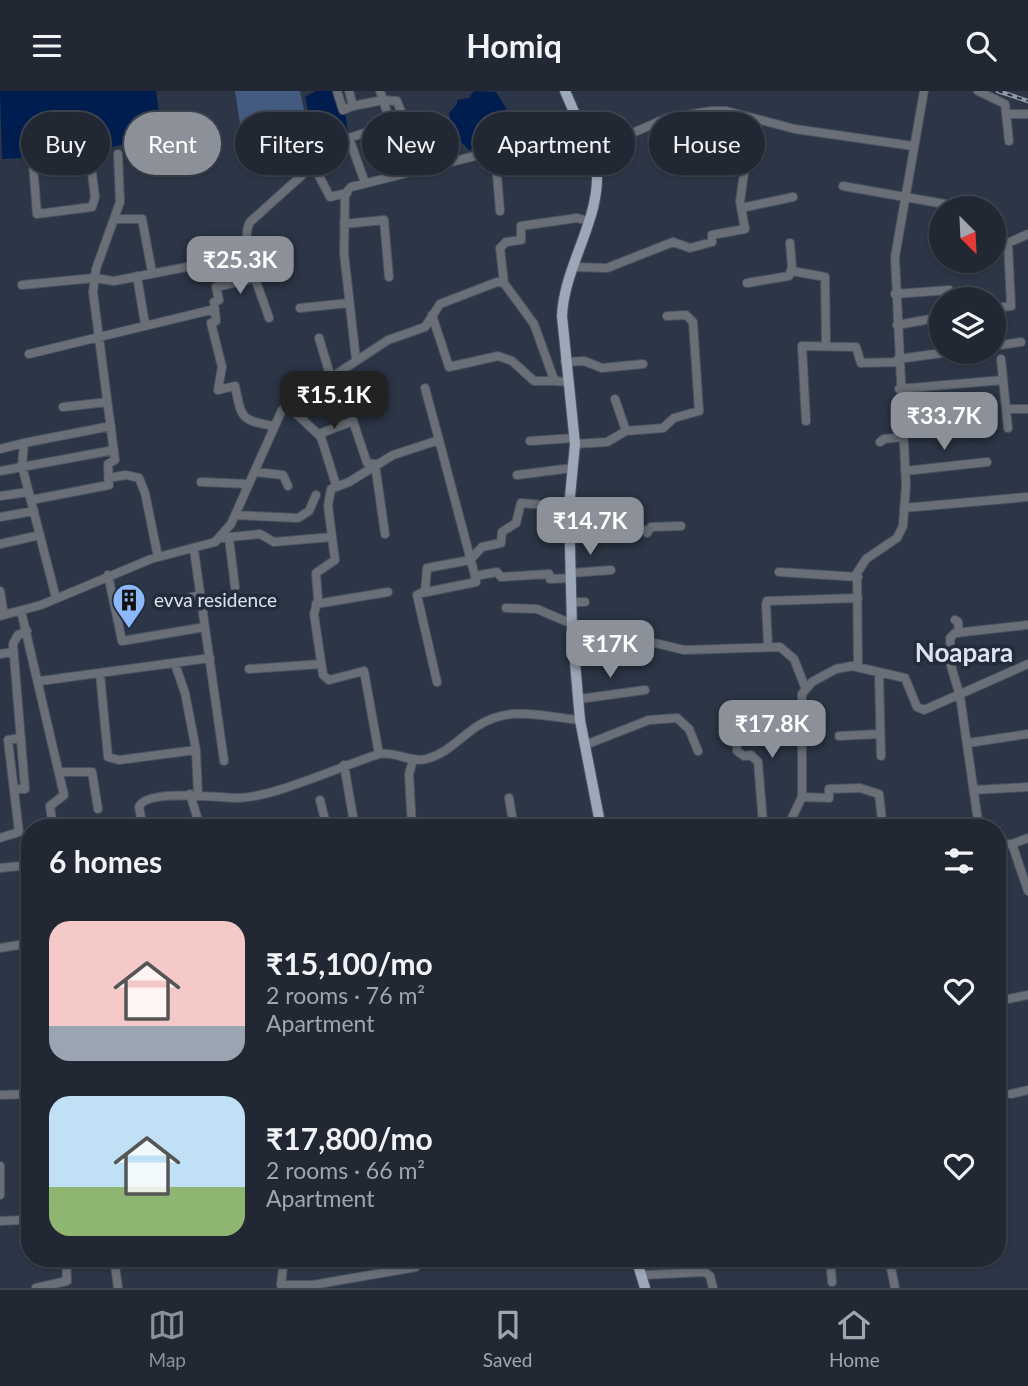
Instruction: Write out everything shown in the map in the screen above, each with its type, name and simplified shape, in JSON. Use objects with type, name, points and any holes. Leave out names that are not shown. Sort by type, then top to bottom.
[{"type":"main road","points":[[565,91],[573,112]]},
{"type":"main road","points":[[597,175],[588,221],[562,308],[565,362],[562,382],[575,441],[569,513],[573,640],[580,720],[599,819]]},
{"type":"main road","points":[[639,1267],[645,1288]]},
{"type":"street","points":[[337,91],[344,110],[382,95],[397,101],[401,112]]},
{"type":"street","points":[[349,91],[353,107]]},
{"type":"street","points":[[858,667],[858,577],[866,559],[901,533],[904,508],[905,471],[895,294],[896,238],[924,91]]},
{"type":"street","points":[[978,91],[1000,100],[1007,114],[1009,141]]},
{"type":"street","points":[[365,183],[349,138],[391,124],[382,95]]},
{"type":"street","points":[[1007,114],[1028,114]]},
{"type":"street","points":[[765,122],[795,129],[913,146]]},
{"type":"street","points":[[0,496],[30,496],[107,486],[108,464],[114,461],[114,450],[98,336],[94,278],[121,196],[118,154]]},
{"type":"street","points":[[356,360],[344,224],[347,193],[351,187],[473,156]]},
{"type":"street","points":[[269,319],[245,235],[250,222],[307,170],[316,170],[330,197],[347,193]]},
{"type":"street","points":[[34,175],[37,214],[92,207],[95,197],[92,175]]},
{"type":"street","points":[[497,175],[500,212]]},
{"type":"street","points":[[574,267],[607,268],[673,242],[690,248],[712,242],[712,235],[745,229],[741,208],[744,175]]},
{"type":"street","points":[[843,186],[929,201]]},
{"type":"street","points":[[741,208],[793,197]]},
{"type":"street","points":[[432,315],[449,367],[498,356],[512,361],[534,381],[562,382],[534,324],[503,283],[500,248],[506,242],[521,240],[521,226],[577,218],[588,221]]},
{"type":"street","points":[[114,219],[142,219],[152,272]]},
{"type":"street","points":[[344,224],[384,220],[389,277]]},
{"type":"street","points":[[1006,307],[1011,306],[1008,243],[1028,234]]},
{"type":"street","points":[[747,283],[785,278],[792,271],[790,243]]},
{"type":"street","points":[[23,285],[94,278],[114,281],[249,255]]},
{"type":"street","points":[[792,271],[825,277],[825,345]]},
{"type":"street","points":[[137,277],[145,324]]},
{"type":"street","points":[[256,278],[216,287],[219,300],[214,302],[216,321],[211,323],[222,367],[218,390],[235,386],[242,416],[246,420],[274,426]]},
{"type":"street","points":[[235,587],[225,538],[274,426],[287,405],[388,341],[425,327],[440,304],[497,282],[503,283]]},
{"type":"street","points":[[895,294],[929,291]]},
{"type":"street","points":[[300,308],[349,303]]},
{"type":"street","points":[[29,354],[145,324],[215,310]]},
{"type":"street","points":[[530,441],[607,442],[626,431],[663,428],[674,418],[699,411],[693,321],[686,315],[667,316]]},
{"type":"street","points":[[897,324],[929,319]]},
{"type":"street","points":[[319,338],[331,378]]},
{"type":"street","points":[[1006,344],[1021,342]]},
{"type":"street","points":[[806,421],[801,351],[807,344],[856,347],[863,363],[929,356]]},
{"type":"street","points":[[565,362],[584,361],[602,368],[643,364]]},
{"type":"street","points":[[1001,364],[1009,428]]},
{"type":"street","points":[[899,389],[1003,380]]},
{"type":"street","points":[[425,388],[476,582],[417,595],[437,682]]},
{"type":"street","points":[[615,400],[626,431]]},
{"type":"street","points":[[63,407],[107,402]]},
{"type":"street","points":[[287,405],[319,434],[326,447],[335,485]]},
{"type":"street","points":[[1006,409],[1028,409]]},
{"type":"street","points":[[319,434],[353,421],[367,463],[375,464]]},
{"type":"street","points":[[0,449],[111,426]]},
{"type":"street","points":[[880,442],[903,437]]},
{"type":"street","points":[[379,754],[364,671],[330,680],[323,675],[314,614],[316,573],[334,560],[328,493],[335,485],[349,482],[393,455],[439,440]]},
{"type":"street","points":[[24,443],[22,466],[56,598]]},
{"type":"street","points":[[0,471],[114,450]]},
{"type":"street","points":[[905,471],[986,462]]},
{"type":"street","points":[[375,464],[385,534]]},
{"type":"street","points":[[517,475],[572,468]]},
{"type":"street","points":[[255,472],[284,475],[288,486]]},
{"type":"street","points":[[108,478],[126,475],[139,478],[145,493],[158,557]]},
{"type":"street","points":[[201,482],[249,484]]},
{"type":"street","points":[[235,515],[298,517],[309,511],[316,495]]},
{"type":"street","points":[[904,508],[1028,497]]},
{"type":"street","points":[[422,593],[427,568],[470,560],[482,547],[501,543],[502,532],[516,523],[521,503],[569,513],[600,513],[605,529],[610,531],[646,530],[647,533],[651,527],[681,526]]},
{"type":"street","points":[[0,517],[34,511]]},
{"type":"street","points":[[0,591],[2,616],[56,598],[158,557],[194,550],[225,538],[260,534],[274,542],[332,537]]},
{"type":"street","points":[[0,544],[40,535]]},
{"type":"street","points":[[194,550],[224,761]]},
{"type":"street","points":[[475,576],[497,572],[501,577],[549,574],[550,579],[611,570]]},
{"type":"street","points":[[779,572],[858,577]]},
{"type":"street","points":[[108,575],[122,641],[205,627]]},
{"type":"street","points":[[316,604],[388,592]]},
{"type":"street","points":[[158,605],[200,595]]},
{"type":"street","points":[[768,645],[766,603],[859,598]]},
{"type":"street","points":[[572,602],[585,602]]},
{"type":"street","points":[[506,608],[527,606],[572,624]]},
{"type":"street","points":[[21,611],[40,681],[64,795],[50,806],[52,819]]},
{"type":"street","points":[[955,620],[958,622],[959,633]]},
{"type":"street","points":[[978,819],[960,696],[951,666],[950,642],[952,635],[959,633],[1027,625]]},
{"type":"street","points":[[0,838],[19,832],[8,740],[21,738],[13,652],[15,639],[27,631]]},
{"type":"street","points":[[573,640],[611,640],[635,646],[655,643],[684,650],[768,645],[780,647],[794,659],[805,687],[802,701],[802,797],[791,819]]},
{"type":"street","points":[[0,654],[13,652]]},
{"type":"street","points":[[40,681],[210,658]]},
{"type":"street","points":[[175,664],[185,693],[196,750],[194,795],[198,819]]},
{"type":"street","points":[[249,669],[321,664]]},
{"type":"street","points":[[805,687],[836,669],[858,667],[905,678],[920,710],[931,709],[1028,664]]},
{"type":"street","points":[[100,674],[108,757],[119,760],[196,750]]},
{"type":"street","points":[[879,674],[881,756]]},
{"type":"street","points":[[579,699],[645,690]]},
{"type":"street","points":[[142,819],[141,802],[194,795],[249,797],[379,754],[398,754],[413,760],[436,755],[477,726],[513,712],[580,720]]},
{"type":"street","points":[[736,715],[737,751],[744,756],[751,755],[758,762],[763,819]]},
{"type":"street","points":[[585,745],[649,720],[677,718],[689,729],[698,751]]},
{"type":"street","points":[[839,736],[879,734]]},
{"type":"street","points":[[968,743],[1028,734]]},
{"type":"street","points":[[412,819],[409,774],[413,760]]},
{"type":"street","points":[[344,765],[353,819]]},
{"type":"street","points":[[60,772],[92,772],[98,809]]},
{"type":"street","points":[[974,790],[1028,787]]},
{"type":"street","points":[[802,797],[829,798],[828,789],[860,789],[878,794],[882,819]]},
{"type":"street","points":[[509,797],[513,819]]},
{"type":"street","points":[[320,800],[325,819]]},
{"type":"street","points":[[1006,844],[1028,838]]},
{"type":"street","points":[[1012,844],[1028,891]]},
{"type":"street","points":[[0,868],[21,866]]},
{"type":"street","points":[[0,948],[21,944]]},
{"type":"street","points":[[1006,999],[1028,995]]},
{"type":"street","points":[[1011,1094],[1028,1090]]},
{"type":"street","points":[[0,1095],[21,1094]]},
{"type":"street","points":[[0,1166],[0,1195]]},
{"type":"street","points":[[0,1213],[0,1221],[21,1220]]},
{"type":"street","points":[[36,1288],[67,1281],[66,1267]]},
{"type":"street","points":[[115,1267],[118,1288]]},
{"type":"street","points":[[283,1267],[281,1285],[294,1288],[313,1287],[416,1267]]},
{"type":"street","points":[[831,1267],[832,1282]]},
{"type":"street","points":[[891,1267],[895,1288]]},
{"type":"street","points":[[642,1275],[705,1272],[710,1276],[713,1288]]},
{"type":"shaded area","points":[[0,91],[156,91],[159,112],[124,112],[124,144],[110,147],[110,112],[21,112],[21,157],[2,159]]},
{"type":"shaded area","points":[[235,91],[300,91],[304,112],[238,112]]},
{"type":"shaded area","points":[[316,91],[337,91],[344,102],[345,112],[308,112],[305,97]]},
{"type":"shaded area","points":[[474,91],[496,92],[507,112],[473,112],[473,149],[469,150],[459,140],[459,112],[450,112],[457,100],[469,98]]},
{"type":"railway","points":[[998,91],[1028,101]]},
{"type":"place","name":"evva residence","points":[[129,630]]},
{"type":"district","name":"Noapara","points":[[964,653]]}]
